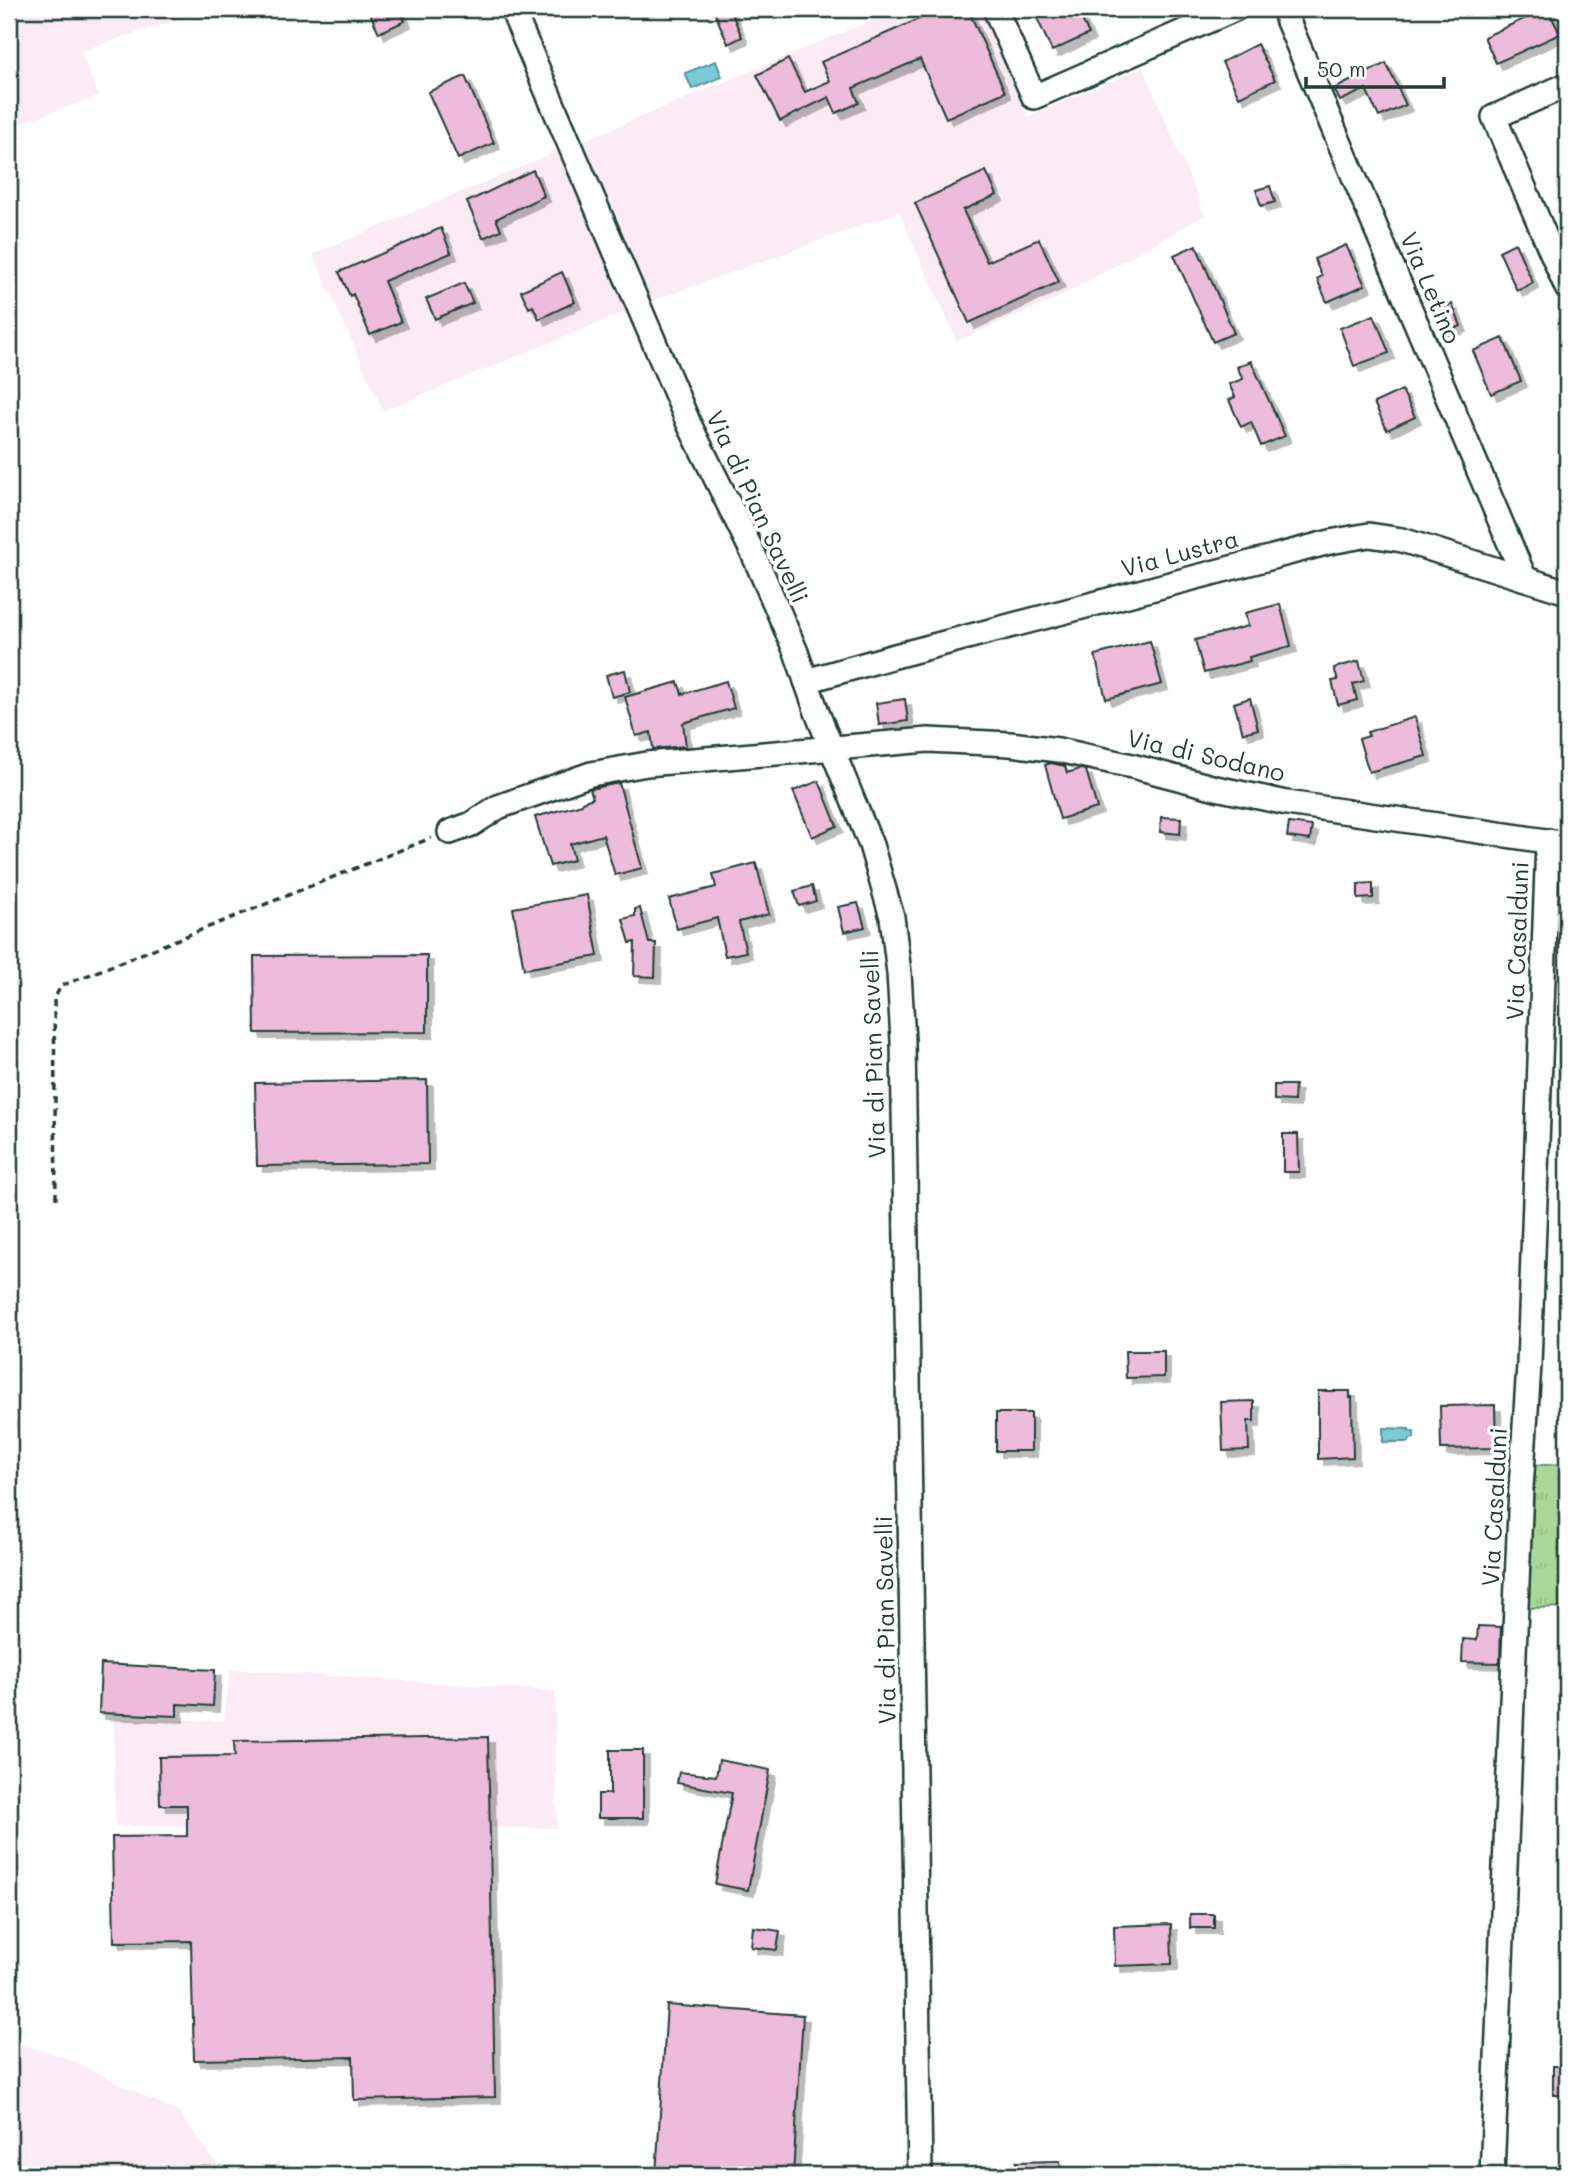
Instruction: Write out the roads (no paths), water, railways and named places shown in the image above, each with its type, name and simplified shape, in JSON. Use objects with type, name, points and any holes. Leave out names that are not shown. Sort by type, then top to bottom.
[{"type":"street","name":"Via di Pian Savelli","points":[[512,9],[689,424],[753,552],[871,845],[887,894],[896,938],[902,1007],[920,2175]]},
{"type":"street","points":[[995,9],[1034,97],[1224,11]]},
{"type":"street","name":"Via Letino","points":[[1287,19],[1524,577]]},
{"type":"street","points":[[1567,85],[1494,117],[1567,288]]},
{"type":"street","name":"Via Lustra","points":[[806,681],[1318,545],[1362,536],[1384,536],[1402,540],[1567,592]]},
{"type":"street","name":"Via di Sodano","points":[[450,832],[472,824],[498,807],[591,774],[647,764],[928,740],[1035,747],[1118,763],[1287,803],[1558,842]]},
{"type":"street","name":"Via Casalduni","points":[[1492,2175],[1521,1488],[1558,842]]},
{"type":"water","points":[[716,61],[722,77],[692,89],[685,73]]},
{"type":"water","points":[[1383,1428],[1409,1429],[1414,1432],[1414,1438],[1409,1442],[1383,1442]]}]
